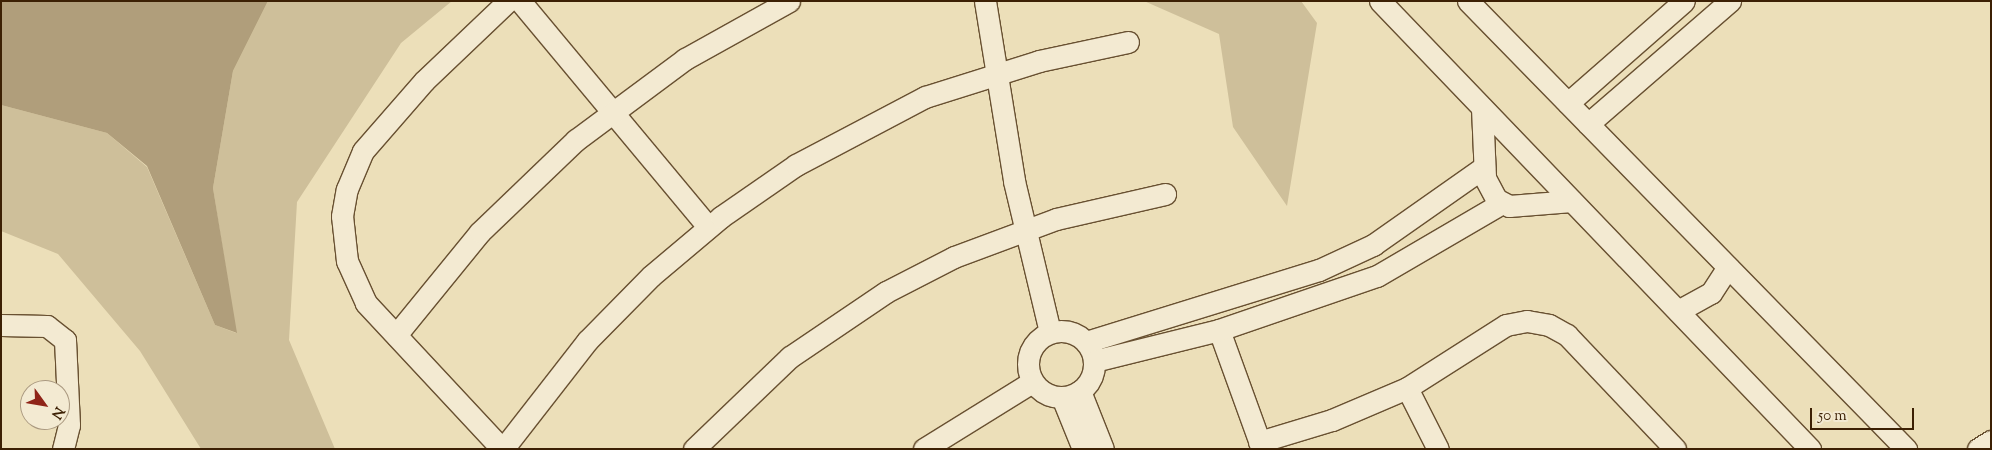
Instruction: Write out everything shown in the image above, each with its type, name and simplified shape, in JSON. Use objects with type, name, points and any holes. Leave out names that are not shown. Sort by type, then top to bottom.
[{"type":"street","points":[[508,1],[393,115],[363,151],[351,176],[342,216],[347,261],[366,303],[502,449],[587,341],[651,276],[708,227],[773,180],[851,133],[924,97],[995,73],[1128,42]]},
{"type":"street","points":[[520,1],[610,112],[708,227]]},
{"type":"street","points":[[396,335],[486,225],[610,112],[685,59],[789,1]]},
{"type":"street","points":[[985,1],[995,73],[1026,230],[1050,332]]},
{"type":"street","points":[[1380,1],[1810,449]]},
{"type":"street","points":[[1468,1],[1906,449]]},
{"type":"street","points":[[1568,103],[1684,1]]},
{"type":"street","points":[[1588,124],[1730,1]]},
{"type":"street","points":[[1482,108],[1484,167],[1490,190],[1502,204]]},
{"type":"street","points":[[1090,352],[1319,270],[1373,245],[1484,167]]},
{"type":"street","points":[[694,449],[761,382],[853,312],[919,274],[1026,230],[1087,209],[1165,194]]},
{"type":"street","points":[[1090,352],[1219,330],[1377,276],[1502,204],[1533,206],[1572,200]]},
{"type":"street","points":[[1678,311],[1711,293],[1728,267]]},
{"type":"street","points":[[1219,330],[1260,445],[1332,420],[1408,388],[1506,325],[1539,322],[1567,335],[1676,449]]},
{"type":"street","points":[[1,325],[48,326],[65,340],[69,425],[63,449]]},
{"type":"street","points":[[1050,332],[1070,332],[1090,352],[1090,380],[1071,394],[1047,395],[1032,382],[1029,353],[1050,332]]},
{"type":"street","points":[[924,449],[1032,382]]},
{"type":"street","points":[[1408,388],[1438,449]]},
{"type":"street","points":[[1071,394],[1083,449]]},
{"type":"street","points":[[1071,394],[1103,449]]},
{"type":"street","points":[[1978,449],[1991,441]]},
{"type":"shaded area","points":[[1,1],[268,1],[233,71],[213,188],[237,333],[215,325],[147,166],[107,133],[1,105]]},
{"type":"shaded area","points":[[268,1],[452,1],[401,43],[297,202],[289,340],[335,449],[201,449],[140,351],[58,254],[1,231],[1,105],[107,133],[147,167],[215,325],[236,333],[213,188],[233,71]]},
{"type":"shaded area","points":[[1144,1],[1301,1],[1317,23],[1287,206],[1233,127],[1219,34]]}]
